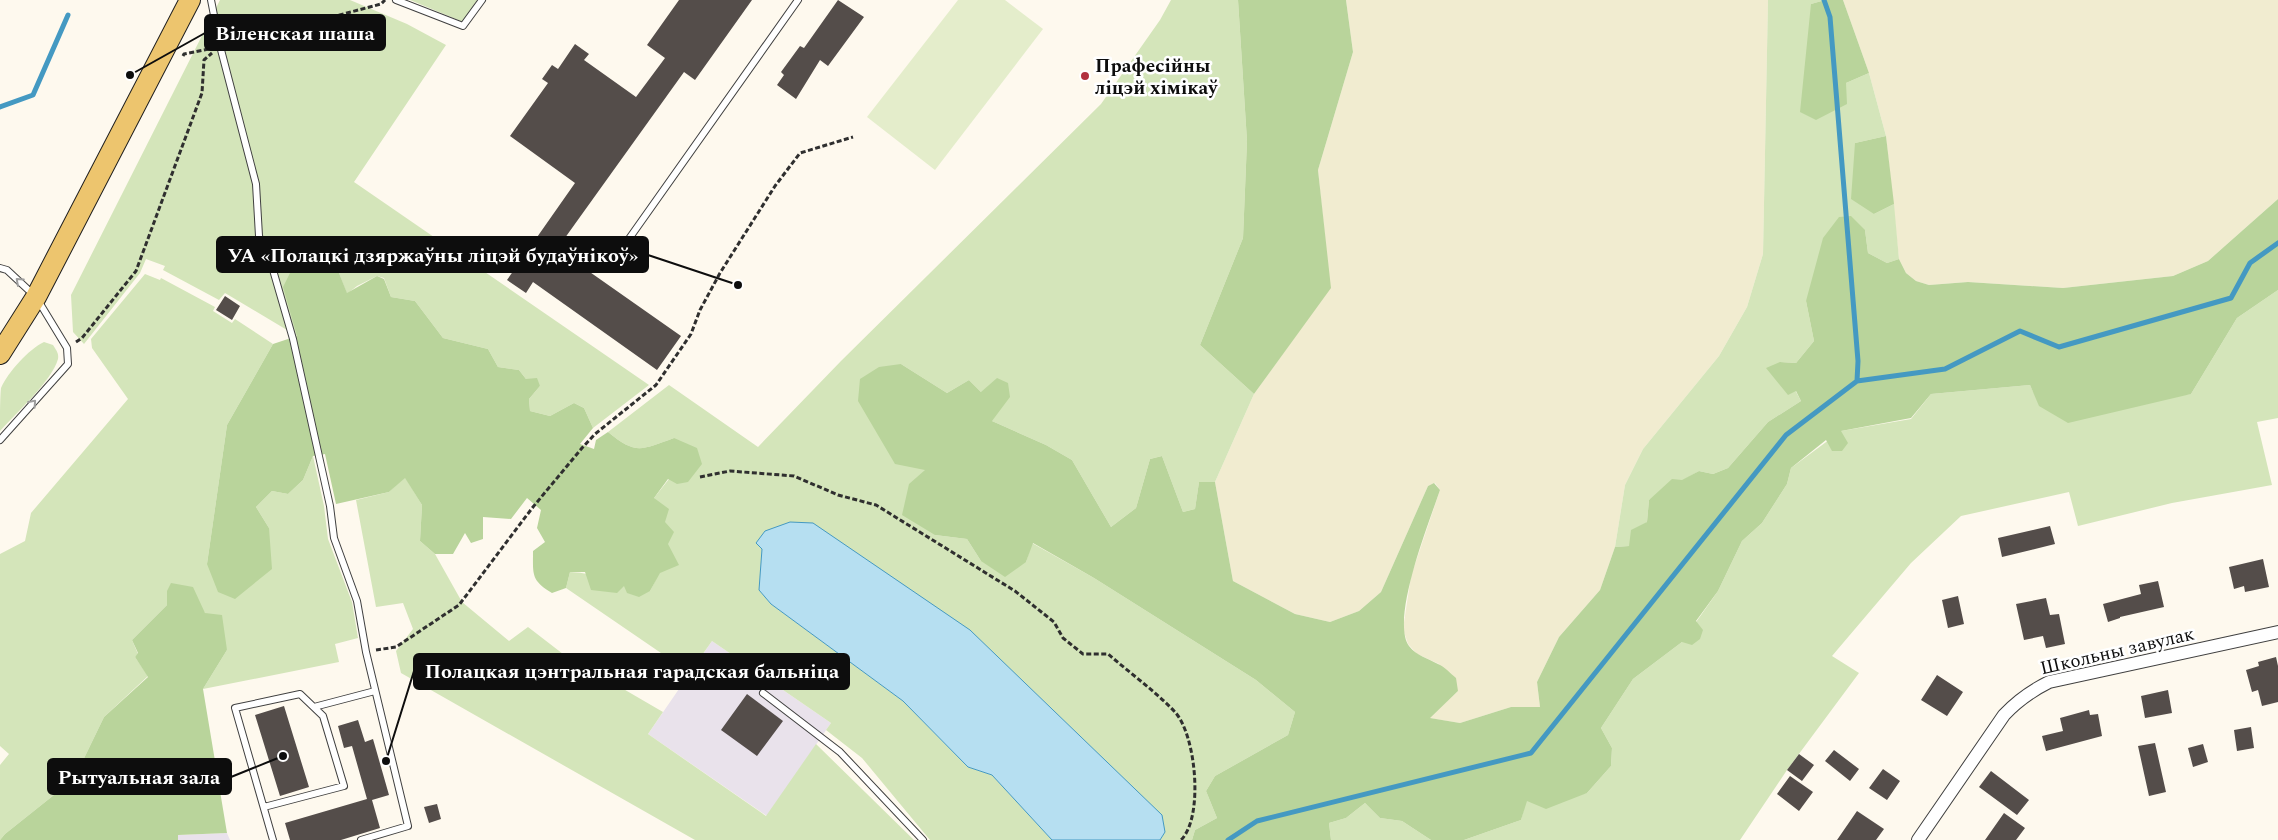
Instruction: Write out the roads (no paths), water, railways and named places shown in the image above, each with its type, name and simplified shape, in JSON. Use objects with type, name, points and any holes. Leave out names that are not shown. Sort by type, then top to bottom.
[{"type":"main road","points":[[0,354],[36,297],[190,0]]},
{"type":"street","name":"Школьны завулак","points":[[1918,840],[2004,715],[2032,690],[2049,682],[2278,632]]},
{"type":"lane","points":[[211,0],[220,46],[256,184],[259,236],[273,270],[293,339],[330,506],[334,538],[357,601],[366,652],[408,826],[361,840]]},
{"type":"lane","points":[[396,0],[463,26],[482,0]]},
{"type":"lane","points":[[620,250],[798,0]]},
{"type":"lane","points":[[0,268],[6,270],[36,297],[67,348],[68,364],[0,440]]},
{"type":"lane","points":[[314,707],[375,691]]},
{"type":"lane","points":[[763,693],[840,752],[922,840]]},
{"type":"lane","points":[[264,807],[344,786],[323,716],[300,694],[236,708],[273,840]]},
{"type":"water","points":[[790,522],[813,523],[970,630],[1162,815],[1165,832],[1160,840],[1052,840],[992,775],[968,767],[903,701],[771,604],[759,590],[762,549],[756,543],[765,531]]},
{"type":"waterway","points":[[1824,0],[1830,17],[1858,361],[1857,381]]},
{"type":"waterway","points":[[0,107],[33,95],[68,15]]},
{"type":"waterway","points":[[1228,840],[1257,821],[1531,753],[1786,435],[1857,381],[1945,369],[2020,331],[2059,347],[2231,298],[2250,263],[2278,243]]},
{"type":"place","name":"Віленская шаша","points":[[130,75]]},
{"type":"place","name":"Прафесійны ліцэй хімікаў","points":[[1085,76]]},
{"type":"place","name":"УА «Полацкі дзяржаўны ліцэй будаўнікоў»","points":[[738,285]]},
{"type":"place","name":"Рытуальная зала","points":[[283,756]]},
{"type":"place","name":"Полацкая цэнтральная гарадская бальніца","points":[[386,761]]}]
